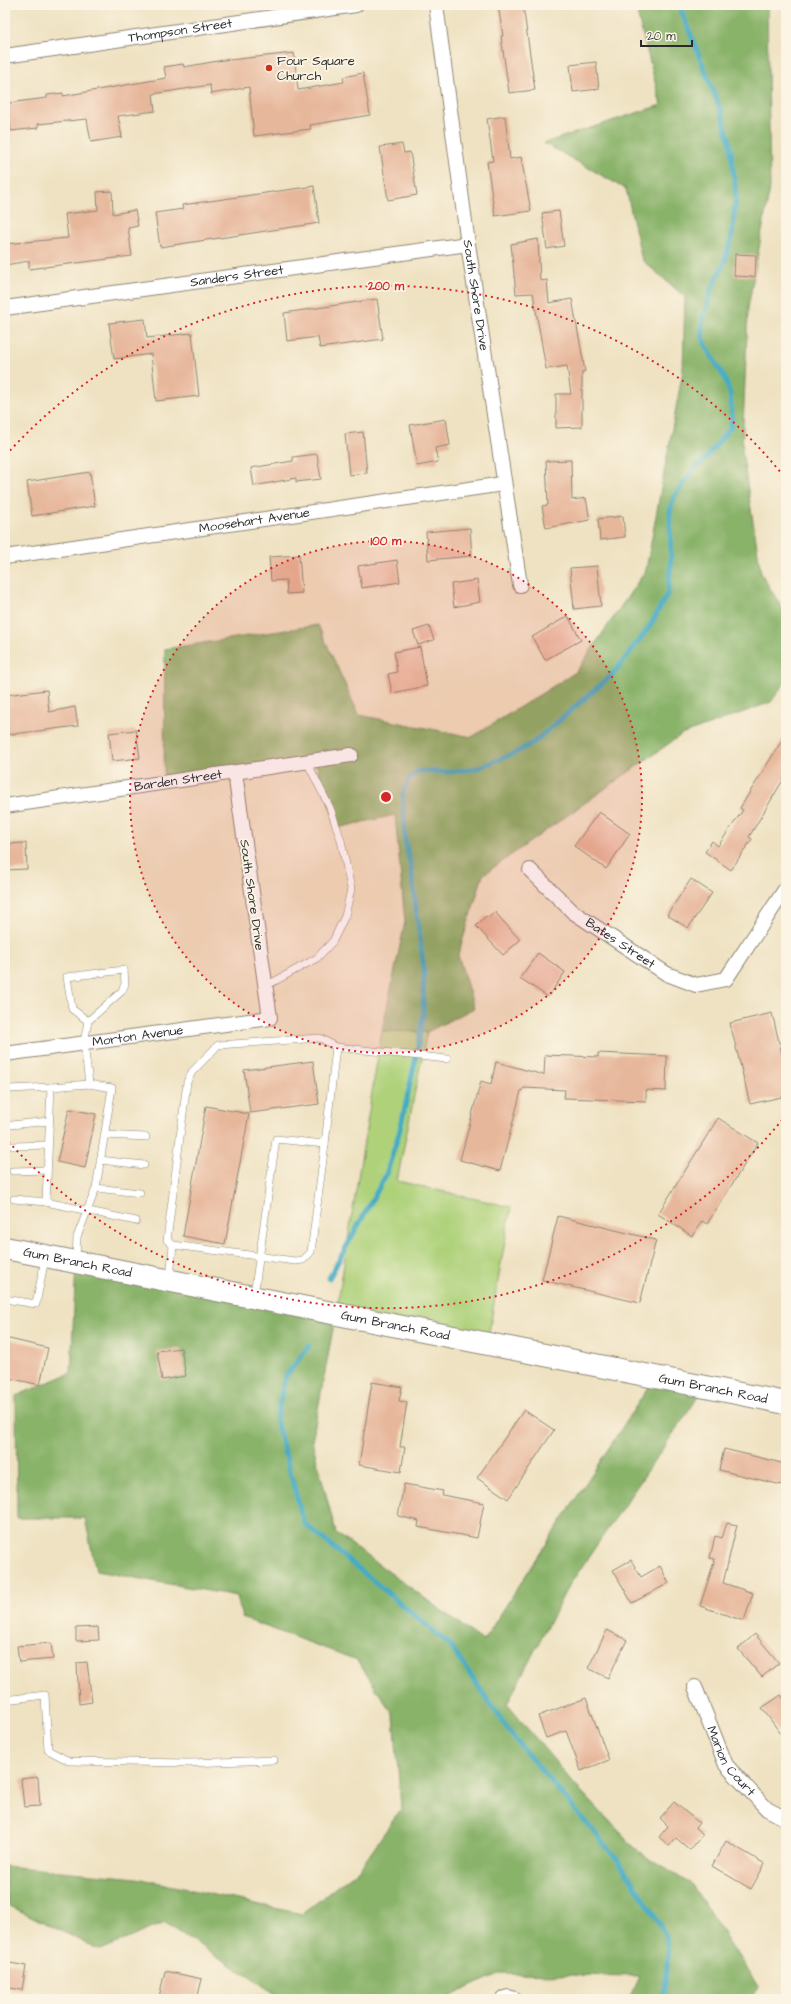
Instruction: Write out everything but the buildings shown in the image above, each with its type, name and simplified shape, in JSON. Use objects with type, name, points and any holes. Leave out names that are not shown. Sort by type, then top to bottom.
[{"type":"main road","name":"Gum Branch Road","points":[[5,1248],[786,1402]]},
{"type":"street","name":"Thompson Street","points":[[5,56],[356,5]]},
{"type":"street","name":"South Shore Drive","points":[[436,5],[468,244],[520,585]]},
{"type":"street","name":"Sanders Street","points":[[5,308],[468,244]]},
{"type":"street","name":"Moosehart Avenue","points":[[5,557],[504,484]]},
{"type":"street","name":"Barden Street","points":[[5,806],[351,755]]},
{"type":"street","name":"South Shore Drive","points":[[235,773],[270,1018]]},
{"type":"street","name":"Bates Street","points":[[530,870],[573,912],[667,974],[696,985],[726,979],[786,888]]},
{"type":"street","name":"Morton Avenue","points":[[5,1054],[270,1018]]},
{"type":"street","name":"Marion Court","points":[[696,1687],[726,1765],[767,1809],[786,1819]]},
{"type":"street","points":[[504,1999],[508,1997],[516,1999]]},
{"type":"lane","points":[[266,986],[317,958],[333,942],[345,916],[351,889],[341,840],[330,808],[307,762]]},
{"type":"lane","points":[[88,1021],[72,1009],[67,977],[124,970],[125,984],[122,992],[88,1021],[84,1043],[89,1084]]},
{"type":"lane","points":[[336,1047],[325,1144],[310,1252],[303,1260],[295,1261],[258,1258],[172,1246],[167,1240],[187,1082],[192,1072],[218,1045],[320,1038],[336,1047],[447,1059]]},
{"type":"lane","points":[[9,1089],[89,1084],[112,1088],[96,1188],[77,1237],[76,1262]]},
{"type":"lane","points":[[46,1202],[50,1087]]},
{"type":"lane","points":[[11,1125],[49,1121]]},
{"type":"lane","points":[[104,1135],[146,1137]]},
{"type":"lane","points":[[253,1297],[276,1139],[325,1144]]},
{"type":"lane","points":[[13,1146],[48,1145]]},
{"type":"lane","points":[[100,1160],[144,1165]]},
{"type":"lane","points":[[13,1171],[48,1170]]},
{"type":"lane","points":[[96,1188],[140,1193]]},
{"type":"lane","points":[[14,1199],[46,1202],[87,1212],[136,1221]]},
{"type":"lane","points":[[170,1280],[172,1246]]},
{"type":"lane","points":[[5,1299],[36,1304],[45,1256]]},
{"type":"lane","points":[[5,1700],[45,1695],[48,1750],[69,1761],[190,1763],[274,1760]]},
{"type":"green space","points":[[635,5],[767,5],[770,188],[748,308],[742,451],[761,573],[786,615],[786,681],[771,702],[681,735],[483,875],[458,955],[474,1008],[427,1032],[382,1031],[405,922],[395,815],[337,828],[315,761],[164,783],[165,649],[318,625],[359,715],[472,737],[576,672],[646,570],[683,370],[685,297],[642,260],[626,189],[544,143],[661,105]]},
{"type":"green space","points":[[382,1031],[427,1032],[397,1181],[511,1207],[487,1343],[336,1313]]},
{"type":"green space","points":[[76,1262],[336,1313],[312,1441],[336,1533],[483,1641],[655,1377],[705,1387],[566,1590],[507,1704],[574,1784],[639,1852],[692,1885],[759,1988],[750,1999],[629,1999],[639,1976],[498,1974],[445,1999],[286,1999],[165,1923],[100,1950],[8,1905],[5,1883],[5,1866],[137,1878],[302,1914],[359,1869],[401,1809],[394,1716],[357,1660],[242,1618],[237,1596],[96,1571],[85,1518],[17,1518],[16,1396],[71,1373]]},
{"type":"waterway","points":[[329,1278],[386,1175],[400,1130],[416,1057],[423,1015],[424,970],[411,868],[405,840],[403,794],[409,779],[417,772],[421,771],[447,772],[475,769],[515,753],[533,743],[613,674],[650,626],[668,593],[671,565],[670,511],[674,497],[693,470],[706,458],[731,426],[732,416],[730,393],[725,379],[705,344],[702,333],[703,318],[707,308],[710,292],[724,263],[732,235],[736,195],[730,142],[721,111],[679,5]]},
{"type":"waterway","points":[[309,1346],[285,1377],[276,1421],[304,1523],[450,1645],[514,1738],[617,1859],[654,1914],[667,1938],[668,1955],[663,1999]]},
{"type":"place","name":"Four Square Church","points":[[269,68]]}]
